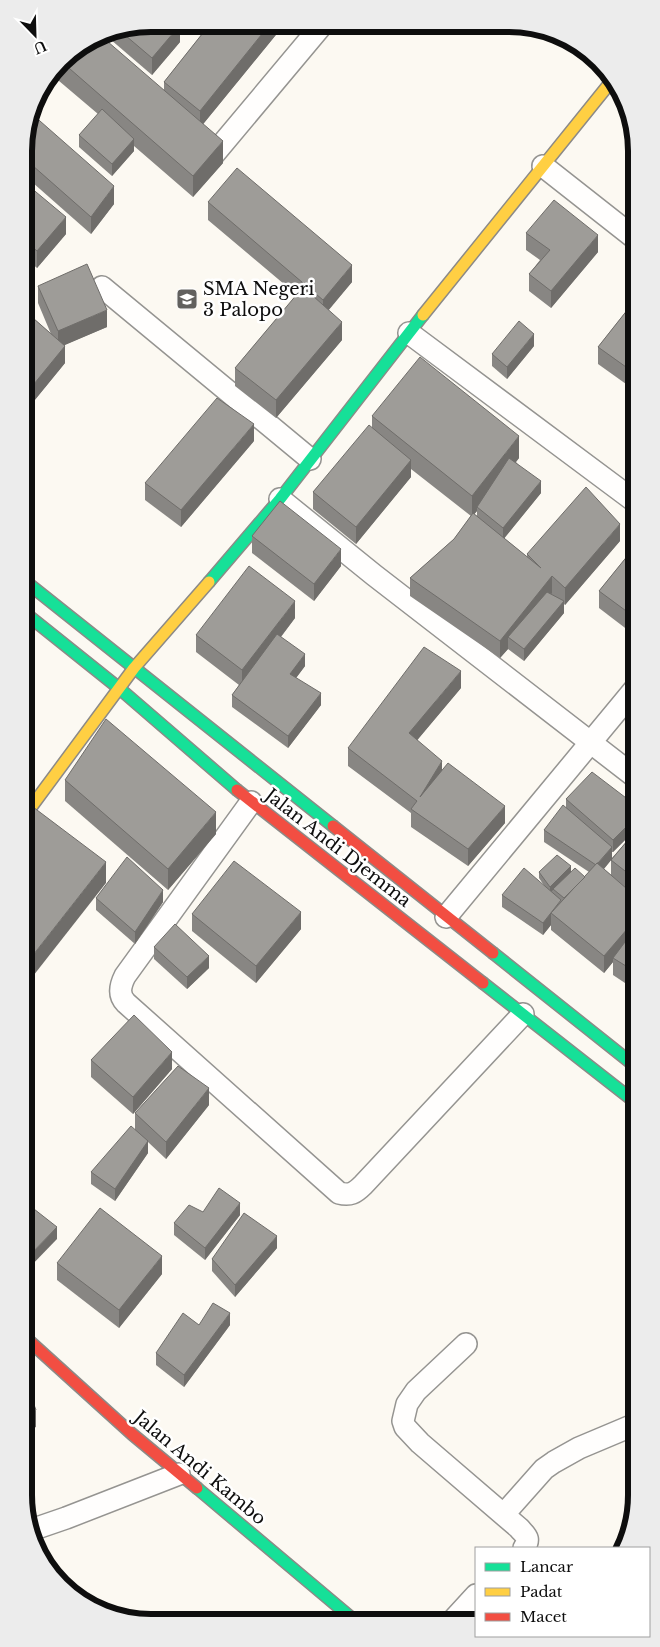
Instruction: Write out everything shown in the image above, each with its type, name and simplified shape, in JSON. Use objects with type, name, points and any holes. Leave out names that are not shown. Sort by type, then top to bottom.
[{"type":"main road","points":[[33,805],[134,668],[280,499],[409,333],[608,86]]},
{"type":"main road","name":"Jalan Andi Djemma","points":[[33,586],[627,1060]]},
{"type":"main road","name":"Jalan Andi Djemma","points":[[33,619],[120,689],[251,802],[627,1096]]},
{"type":"main road","name":"Jalan Andi Kambo","points":[[32,1343],[178,1474],[347,1614]]},
{"type":"street","points":[[191,135],[214,154],[316,32]]},
{"type":"street","points":[[544,166],[628,233]]},
{"type":"street","points":[[102,287],[310,459]]},
{"type":"street","points":[[409,333],[628,496]]},
{"type":"street","points":[[280,499],[628,771]]},
{"type":"street","points":[[446,917],[628,698]]},
{"type":"street","points":[[251,802],[125,976],[120,994],[126,1004],[339,1193],[347,1196],[363,1185],[522,1014]]},
{"type":"street","points":[[466,1344],[416,1391],[407,1404],[403,1421],[405,1427],[420,1443],[504,1514],[527,1538],[528,1542],[525,1547]]},
{"type":"street","points":[[504,1514],[544,1469],[579,1448],[627,1428]]},
{"type":"street","points":[[37,1527],[66,1518],[178,1474]]},
{"type":"street","points":[[459,1614],[475,1596]]},
{"type":"building","points":[[152,32],[174,32],[152,58],[126,36]]},
{"type":"building","points":[[204,32],[264,32],[200,111],[164,82]]},
{"type":"building","points":[[107,41],[223,141],[193,176],[67,67],[92,48]]},
{"type":"building","points":[[102,109],[134,139],[112,164],[79,135]]},
{"type":"building","points":[[38,119],[114,186],[91,217],[33,166],[33,144]]},
{"type":"building","points":[[237,168],[352,265],[323,300],[208,202]]},
{"type":"building","points":[[33,189],[66,217],[37,251],[33,248]]},
{"type":"building","points":[[554,200],[598,235],[551,291],[529,274],[550,250],[526,233]]},
{"type":"building","points":[[87,264],[107,310],[58,331],[38,286]]},
{"type":"building","points":[[303,287],[342,322],[276,400],[235,368]]},
{"type":"building","points":[[628,309],[628,368],[598,347]]},
{"type":"building","points":[[33,318],[65,346],[33,385]]},
{"type":"building","points":[[519,321],[534,334],[507,367],[492,354]]},
{"type":"building","points":[[420,357],[519,436],[472,496],[372,416]]},
{"type":"building","points":[[217,398],[254,424],[181,510],[145,483]]},
{"type":"building","points":[[369,425],[411,460],[356,527],[313,492]]},
{"type":"building","points":[[509,458],[541,481],[503,528],[477,507]]},
{"type":"building","points":[[586,487],[620,524],[565,588],[552,576],[500,641],[410,578],[454,539],[473,513],[541,568],[527,554]]},
{"type":"building","points":[[280,501],[341,549],[314,584],[252,536]]},
{"type":"building","points":[[628,556],[628,612],[599,591]]},
{"type":"building","points":[[249,566],[295,601],[242,670],[196,635]]},
{"type":"building","points":[[547,592],[564,601],[524,649],[508,637]]},
{"type":"building","points":[[277,634],[305,654],[290,674],[321,693],[288,736],[232,695]]},
{"type":"building","points":[[424,647],[461,671],[409,733],[442,761],[420,797],[448,763],[505,806],[468,849],[411,809],[417,801],[348,748]]},
{"type":"building","points":[[106,719],[216,812],[168,869],[65,780]]},
{"type":"building","points":[[592,772],[628,799],[628,825],[613,840],[566,799]]},
{"type":"building","points":[[563,805],[612,847],[596,865],[544,830]]},
{"type":"building","points":[[33,808],[106,862],[32,956]]},
{"type":"building","points":[[627,841],[627,873],[611,860]]},
{"type":"building","points":[[557,855],[571,866],[550,887],[539,872]]},
{"type":"building","points":[[127,857],[163,890],[135,932],[96,898]]},
{"type":"building","points":[[234,861],[301,912],[256,966],[192,914]]},
{"type":"building","points":[[597,863],[627,889],[627,929],[604,956],[551,913]]},
{"type":"building","points":[[524,868],[561,900],[543,923],[502,895]]},
{"type":"building","points":[[575,868],[585,877],[564,898],[553,889]]},
{"type":"building","points":[[175,924],[209,956],[187,977],[154,947]]},
{"type":"building","points":[[627,939],[627,967],[613,958]]},
{"type":"building","points":[[134,1015],[172,1052],[133,1097],[91,1060]]},
{"type":"building","points":[[178,1066],[209,1088],[166,1142],[135,1113]]},
{"type":"building","points":[[131,1126],[148,1141],[115,1189],[91,1172]]},
{"type":"building","points":[[219,1188],[240,1203],[205,1248],[174,1223],[189,1205],[203,1212]]},
{"type":"building","points":[[100,1208],[162,1256],[119,1310],[57,1263]]},
{"type":"building","points":[[34,1209],[57,1227],[32,1253],[32,1211]]},
{"type":"building","points":[[244,1213],[277,1236],[235,1285],[212,1259]]},
{"type":"building","points":[[213,1303],[230,1313],[184,1375],[156,1353],[183,1313],[199,1325]]},
{"type":"building","points":[[32,1400],[36,1410],[32,1412]]},
{"type":"traffic: fast","points":[[209,582],[280,499],[423,315]]},
{"type":"traffic: fast","points":[[33,587],[333,826]]},
{"type":"traffic: fast","points":[[33,619],[120,689],[237,790]]},
{"type":"traffic: fast","points":[[493,953],[627,1060]]},
{"type":"traffic: fast","points":[[483,983],[627,1096]]},
{"type":"traffic: fast","points":[[197,1488],[347,1614]]},
{"type":"traffic: slow","points":[[423,315],[608,86]]},
{"type":"traffic: slow","points":[[33,805],[134,668],[209,582]]},
{"type":"traffic: jam","points":[[237,790],[483,983]]},
{"type":"traffic: jam","points":[[333,826],[493,953]]},
{"type":"traffic: jam","points":[[32,1344],[132,1434],[197,1488]]},
{"type":"place","name":"SMA Negeri 3 Palopo","points":[[187,299]]}]
